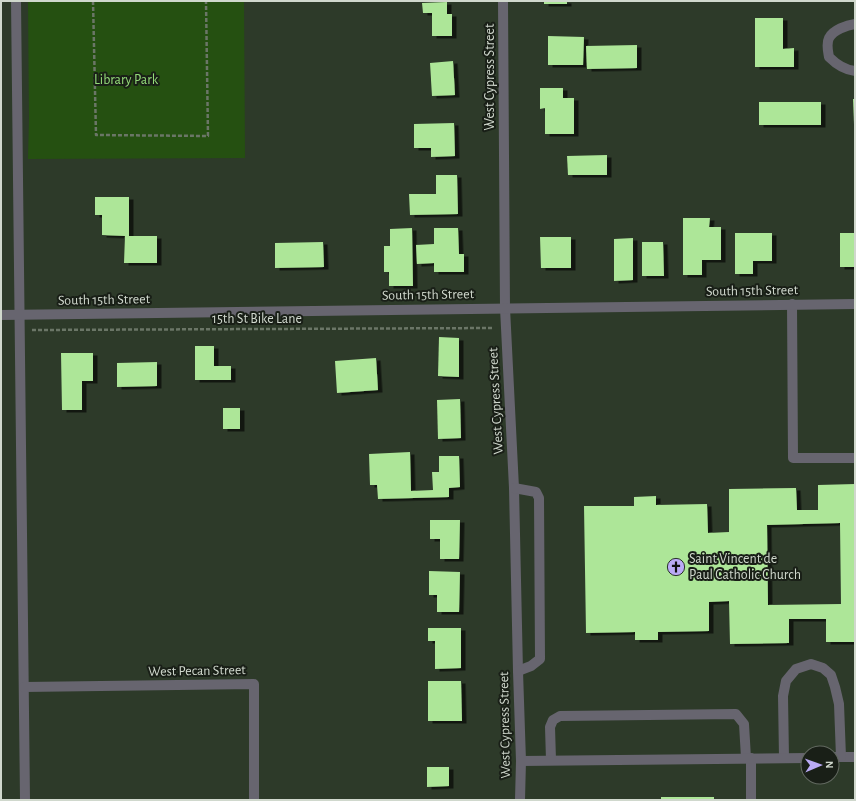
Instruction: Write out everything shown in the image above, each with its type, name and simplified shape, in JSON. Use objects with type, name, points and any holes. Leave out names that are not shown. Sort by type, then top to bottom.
[{"type":"street","points":[[16,1],[25,800]]},
{"type":"street","name":"West Cypress Street","points":[[503,1],[504,308],[514,488],[521,761],[520,800]]},
{"type":"street","points":[[855,24],[839,29],[830,37],[827,47],[829,57],[838,66],[855,71]]},
{"type":"street","points":[[792,304],[793,458],[855,458]]},
{"type":"street","name":"South 15th Street","points":[[1,315],[855,304]]},
{"type":"street","points":[[514,488],[536,492],[539,498],[540,659],[531,666],[518,671]]},
{"type":"street","points":[[784,758],[783,696],[786,681],[796,669],[811,664],[823,668],[831,675],[836,687],[839,704],[837,745]]},
{"type":"street","name":"West Pecan Street","points":[[24,687],[254,684],[254,800]]},
{"type":"street","points":[[551,760],[550,727],[553,720],[560,716],[736,714],[744,724],[751,800]]},
{"type":"street","points":[[840,757],[855,757]]},
{"type":"street","points":[[521,761],[800,758]]},
{"type":"path","points":[[93,1],[96,135],[208,136],[206,1]]},
{"type":"path","name":"15th St Bike Lane","points":[[20,330],[506,328]]},
{"type":"green space","name":"Library Park","points":[[28,1],[244,1],[245,158],[28,159]]},
{"type":"building","points":[[544,1],[567,1],[567,4],[544,4]]},
{"type":"building","points":[[447,2],[447,14],[452,14],[452,36],[432,36],[432,13],[423,13],[422,3]]},
{"type":"building","points":[[755,18],[783,18],[783,49],[794,48],[794,67],[755,67]]},
{"type":"building","points":[[548,36],[584,37],[583,65],[548,65]]},
{"type":"building","points":[[637,45],[637,68],[587,69],[586,46]]},
{"type":"building","points":[[453,61],[455,95],[432,96],[430,63]]},
{"type":"building","points":[[540,88],[563,88],[563,98],[574,98],[574,134],[545,134],[545,108],[540,109]]},
{"type":"building","points":[[853,99],[855,99],[855,124],[854,124]]},
{"type":"building","points":[[759,102],[821,102],[821,125],[759,125]]},
{"type":"building","points":[[454,123],[455,156],[431,157],[431,148],[414,148],[414,124]]},
{"type":"building","points":[[607,155],[607,175],[568,175],[567,156]]},
{"type":"building","points":[[436,175],[457,175],[458,214],[410,215],[409,194],[436,194]]},
{"type":"building","points":[[95,197],[129,197],[129,236],[157,236],[157,263],[124,263],[125,236],[102,235],[102,215],[95,215]]},
{"type":"building","points":[[683,218],[710,218],[709,227],[721,227],[721,260],[702,260],[702,275],[683,275]]},
{"type":"building","points":[[412,228],[413,286],[389,286],[389,272],[384,272],[384,246],[390,246],[390,229]]},
{"type":"building","points":[[434,228],[458,228],[459,254],[464,254],[464,272],[434,272],[434,263],[417,264],[416,245],[434,244]]},
{"type":"building","points":[[735,233],[772,233],[772,261],[753,261],[753,274],[735,274]]},
{"type":"building","points":[[840,233],[855,233],[855,267],[840,267]]},
{"type":"building","points":[[540,237],[571,237],[571,268],[541,268]]},
{"type":"building","points":[[633,238],[633,280],[614,281],[614,239]]},
{"type":"building","points":[[323,242],[324,267],[275,268],[275,243]]},
{"type":"building","points":[[642,242],[663,242],[664,276],[642,276]]},
{"type":"building","points":[[439,337],[459,338],[459,377],[438,376]]},
{"type":"building","points":[[195,346],[214,346],[214,366],[231,366],[231,380],[195,380]]},
{"type":"building","points":[[61,353],[93,353],[93,381],[82,381],[82,410],[62,410]]},
{"type":"building","points":[[376,358],[378,390],[337,393],[335,361]]},
{"type":"building","points":[[157,362],[157,386],[117,387],[117,363]]},
{"type":"building","points":[[460,399],[461,438],[438,439],[437,400]]},
{"type":"building","points":[[223,408],[240,408],[240,429],[223,429]]},
{"type":"building","points":[[410,452],[411,491],[433,490],[432,472],[439,472],[439,456],[459,456],[460,487],[449,488],[449,497],[378,499],[377,485],[370,485],[369,454]]},
{"type":"building","name":"Saint Vincent de Paul Catholic Church","points":[[855,484],[855,642],[826,642],[826,619],[789,619],[789,643],[730,644],[729,601],[709,602],[709,631],[658,632],[658,640],[635,640],[635,632],[586,633],[584,506],[634,506],[634,497],[656,496],[656,505],[707,504],[708,533],[729,532],[729,489],[796,488],[797,510],[818,510],[818,485]],"holes":[[[840,523],[841,604],[768,605],[767,525]]]},
{"type":"building","points":[[430,520],[460,520],[459,559],[440,559],[440,539],[430,539]]},
{"type":"building","points":[[429,571],[460,572],[459,612],[437,612],[437,595],[429,595]]},
{"type":"building","points":[[428,628],[461,628],[461,668],[435,669],[435,641],[428,641]]},
{"type":"building","points":[[428,681],[461,681],[462,721],[428,721]]},
{"type":"building","points":[[427,767],[449,767],[449,786],[427,787]]},
{"type":"building","points":[[661,797],[714,797],[714,800],[661,800]]},
{"type":"place","name":"Saint Vincent de Paul Catholic Church","points":[[676,567]]}]
